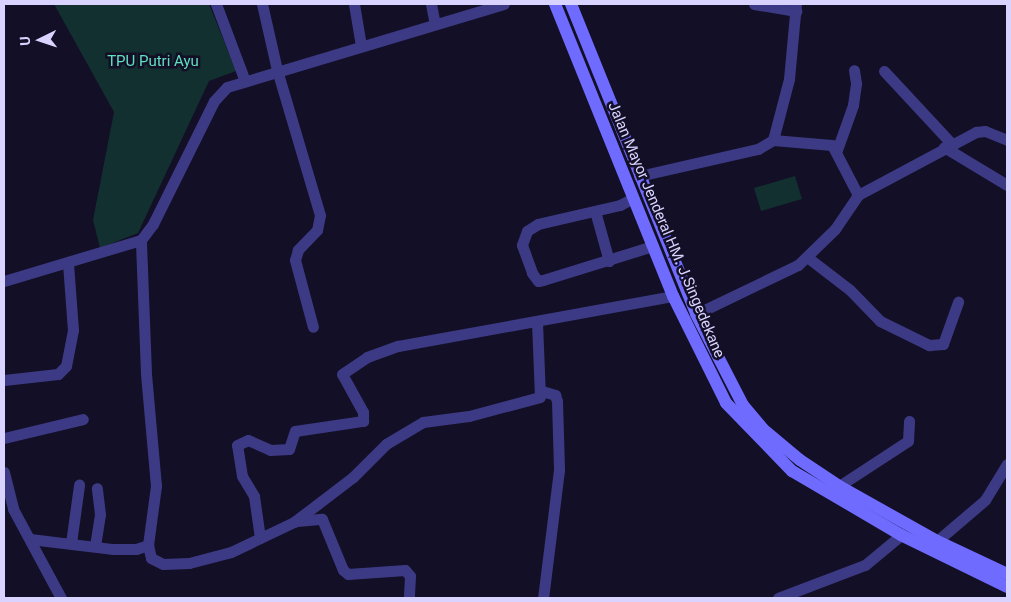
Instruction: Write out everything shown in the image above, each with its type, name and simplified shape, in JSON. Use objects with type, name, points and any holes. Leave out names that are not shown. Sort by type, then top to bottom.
[{"type":"main road","name":"Jalan Mayor Jenderal HM. J.Singedekane","points":[[555,4],[673,296],[726,403],[770,451],[817,488],[901,535],[1007,588]]},
{"type":"main road","name":"Jalan Mayor Jenderal HM. J.Singedekane","points":[[572,4],[612,109],[696,314],[743,405],[778,442],[839,486],[937,541],[1007,574]]},
{"type":"main road","points":[[589,92],[603,86]]},
{"type":"main road","points":[[598,114],[612,109]]},
{"type":"street","points":[[216,4],[245,81]]},
{"type":"street","points":[[262,4],[277,70],[320,215],[318,230],[298,250],[295,260],[313,327]]},
{"type":"street","points":[[354,4],[361,46]]},
{"type":"street","points":[[431,4],[435,24]]},
{"type":"street","points":[[4,281],[68,264],[141,240],[153,224],[217,96],[227,87],[277,70],[504,4]]},
{"type":"street","points":[[754,4],[796,7],[789,79],[773,140]]},
{"type":"street","points":[[836,150],[853,105],[856,83],[854,70]]},
{"type":"street","points":[[884,71],[947,145],[1007,185]]},
{"type":"street","points":[[696,314],[787,272],[807,257],[835,229],[858,194],[947,145],[984,131],[1007,140]]},
{"type":"street","points":[[639,176],[758,149],[773,140],[827,142],[836,150],[858,194]]},
{"type":"street","points":[[633,198],[595,211],[538,224],[527,231],[522,245],[538,280],[609,261],[653,246]]},
{"type":"street","points":[[595,211],[609,261]]},
{"type":"street","points":[[141,240],[145,364],[156,486],[148,545],[151,558],[157,563],[189,563],[231,552],[294,522],[409,429],[430,419],[469,416],[540,397],[542,391],[537,321]]},
{"type":"street","points":[[807,257],[850,290],[880,321],[929,345],[943,344],[958,302]]},
{"type":"street","points":[[4,380],[58,374],[66,366],[73,330],[68,264]]},
{"type":"street","points":[[260,538],[254,496],[242,476],[237,445],[248,440],[270,450],[284,450],[292,448],[296,431],[363,421],[363,412],[342,374],[375,353],[398,346],[673,296]]},
{"type":"street","points":[[542,391],[555,395],[557,401],[559,470],[543,598]]},
{"type":"street","points":[[4,438],[83,419]]},
{"type":"street","points":[[839,486],[908,441],[909,421]]},
{"type":"street","points":[[937,541],[985,500],[1007,464]]},
{"type":"street","points":[[4,472],[13,509],[61,598]]},
{"type":"street","points":[[70,543],[78,485]]},
{"type":"street","points":[[94,546],[100,514],[97,488]]},
{"type":"street","points":[[294,522],[322,519],[343,570],[348,574],[405,570],[410,576],[410,598]]},
{"type":"street","points":[[778,598],[865,565],[901,535]]},
{"type":"street","points":[[30,539],[136,549],[148,545]]},
{"type":"green space","name":"TPU Putri Ayu","points":[[54,4],[209,4],[236,71],[209,81],[138,233],[100,248],[93,220],[114,112]]},
{"type":"green space","points":[[795,176],[802,199],[761,211],[754,188]]}]
